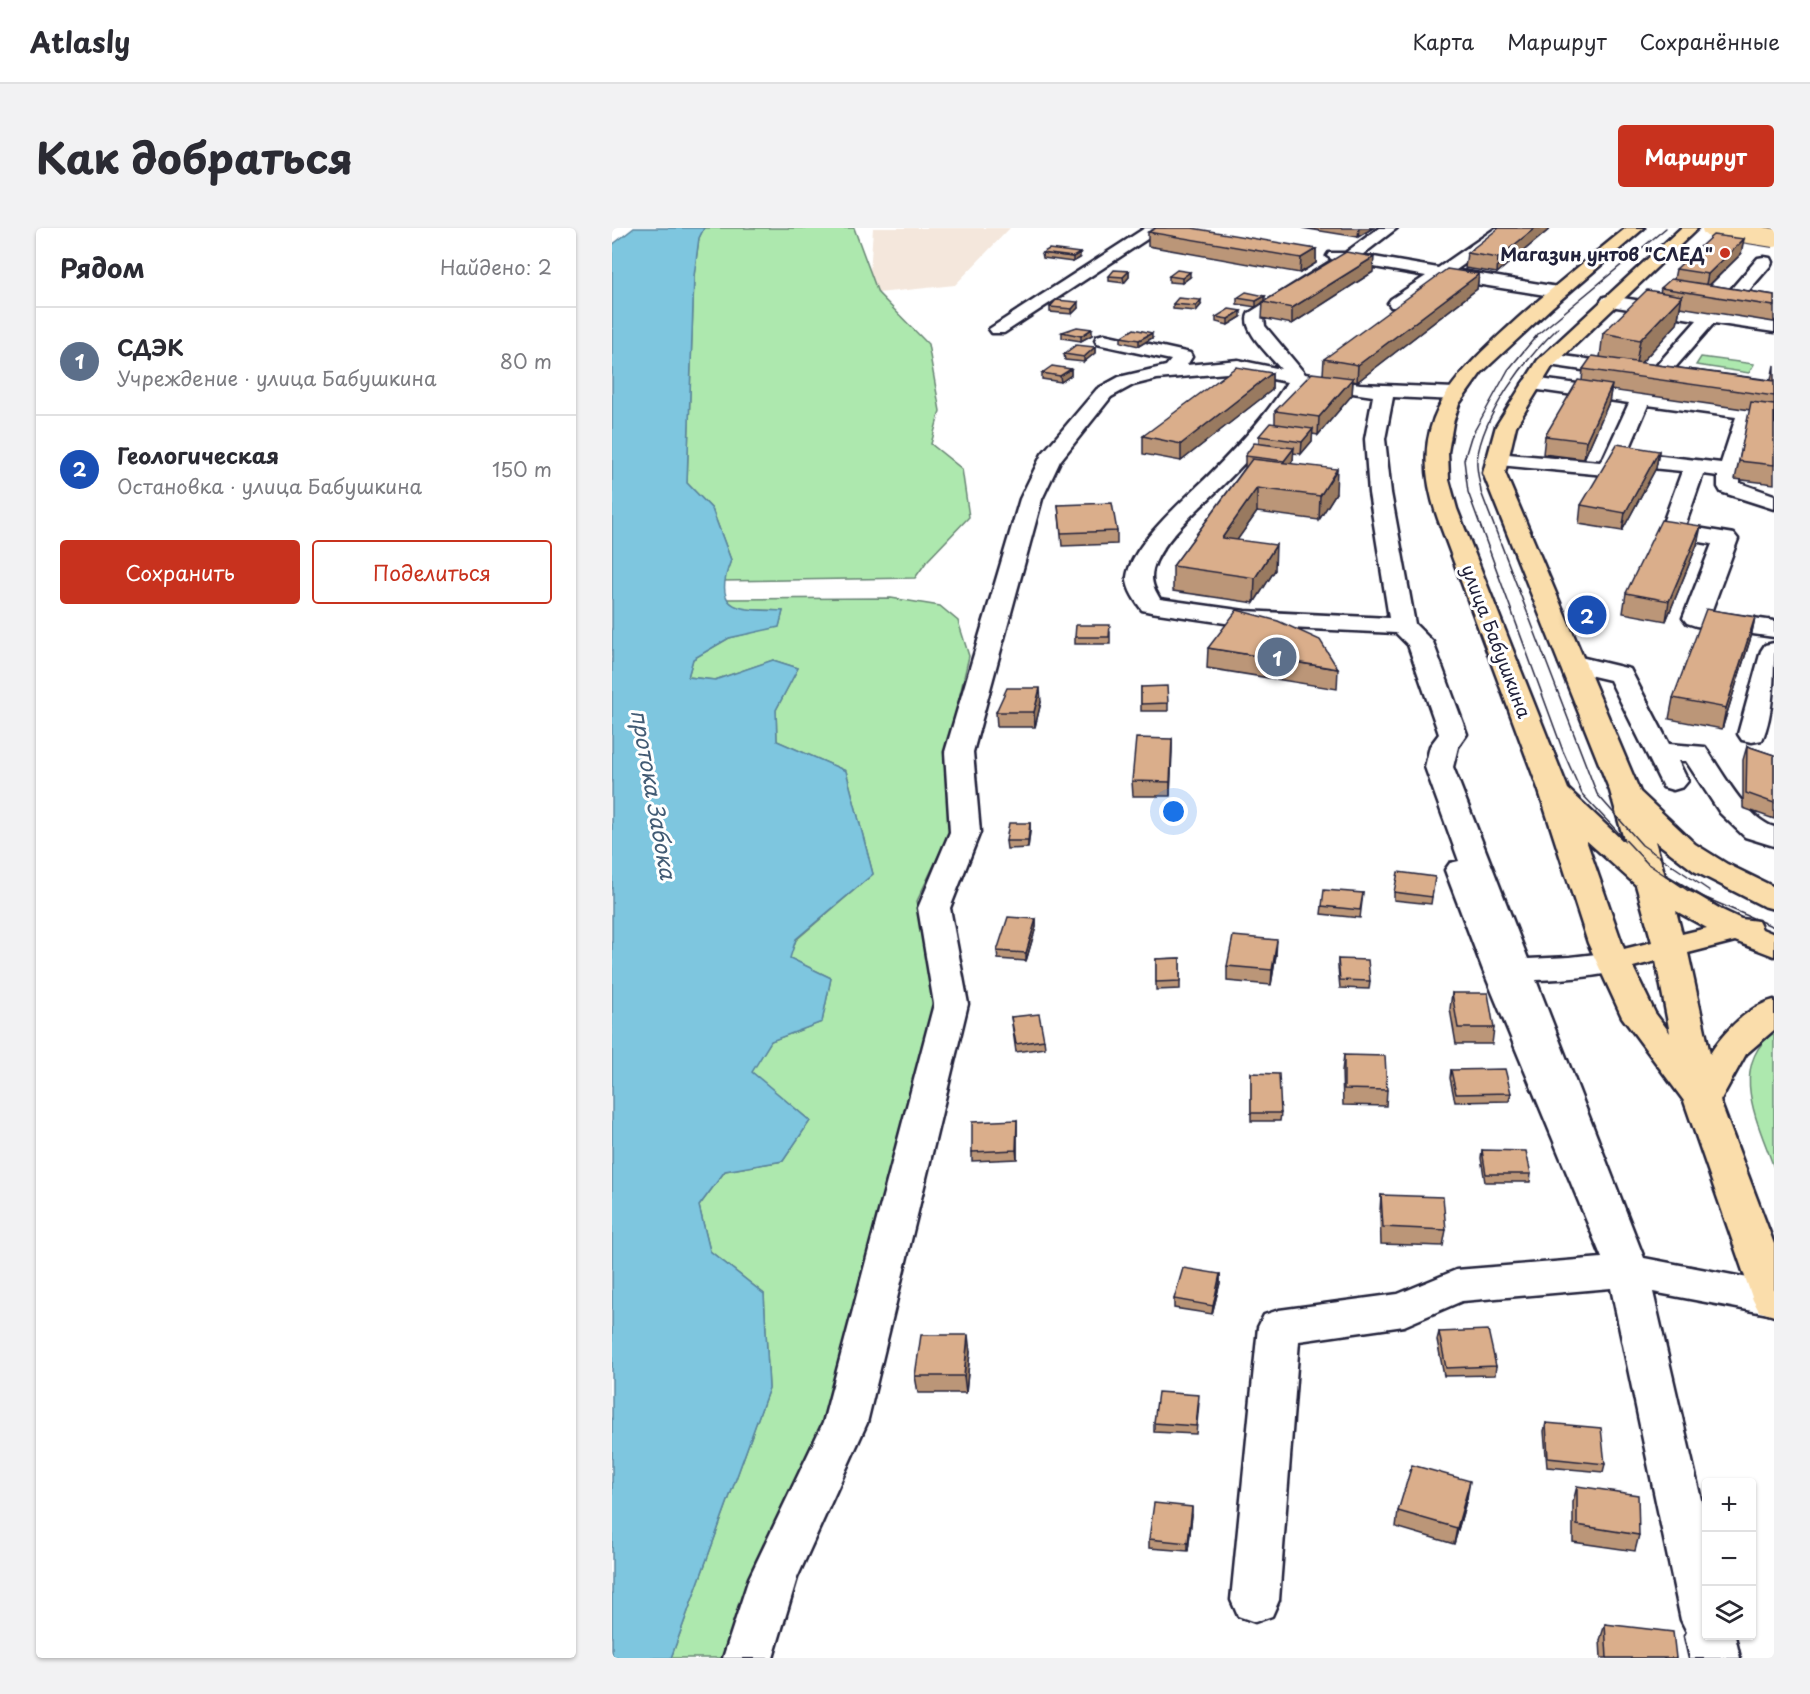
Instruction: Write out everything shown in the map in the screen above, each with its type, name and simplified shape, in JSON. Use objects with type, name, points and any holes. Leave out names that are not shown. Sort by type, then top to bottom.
[{"type":"main road","name":"улица Бабушкина","points":[[1636,228],[1558,292],[1486,357],[1455,394],[1446,411],[1439,440],[1437,472],[1456,536],[1554,791],[1605,943],[1639,1017],[1702,1101]]},
{"type":"main road","points":[[1759,228],[1774,230]]},
{"type":"main road","name":"улица Бабушкина","points":[[1689,229],[1641,283],[1610,301],[1549,360],[1506,426],[1494,473],[1625,791],[1671,948],[1702,1101],[1774,1299]]},
{"type":"main road","points":[[1689,229],[1717,230],[1774,238]]},
{"type":"main road","points":[[1717,230],[1774,244]]},
{"type":"main road","points":[[1554,791],[1602,840],[1653,883],[1736,930],[1774,946]]},
{"type":"main road","points":[[1625,791],[1660,831],[1683,850],[1717,871],[1774,899]]},
{"type":"main road","points":[[1614,962],[1774,922]]},
{"type":"main road","points":[[1702,1101],[1732,1047],[1774,1011]]},
{"type":"street","points":[[998,329],[1156,228]]},
{"type":"street","points":[[1304,380],[1257,327],[1255,318],[1348,258],[1389,228]]},
{"type":"street","points":[[1397,303],[1507,228]]},
{"type":"street","points":[[1324,254],[1558,292]]},
{"type":"street","points":[[1753,302],[1726,298],[1764,262]]},
{"type":"street","points":[[1610,301],[1774,327]]},
{"type":"street","points":[[1658,375],[1710,316]]},
{"type":"street","points":[[1104,340],[1183,357],[1172,371]]},
{"type":"street","points":[[1549,360],[1681,379]]},
{"type":"street","points":[[748,1658],[773,1578],[845,1423],[951,1004],[934,908],[965,832],[959,752],[1030,499],[1050,459],[1104,393],[1126,381],[1172,371],[1238,366],[1360,390],[1455,394]]},
{"type":"street","points":[[1325,366],[1304,380],[1221,475],[1172,525],[1144,560],[1139,580],[1151,605],[1185,612],[1262,621],[1403,626]]},
{"type":"street","points":[[1532,384],[1774,416]]},
{"type":"street","points":[[1384,391],[1375,439],[1380,494],[1403,626],[1420,642],[1454,734],[1444,746],[1439,767],[1628,1271],[1662,1430],[1702,1599]]},
{"type":"street","points":[[1497,459],[1605,469],[1614,459],[1641,399]]},
{"type":"street","points":[[1748,412],[1729,471],[1729,487],[1774,502]]},
{"type":"street","points":[[1614,459],[1630,458],[1729,471]]},
{"type":"street","points":[[1695,466],[1672,531],[1726,539],[1696,618],[1774,629]]},
{"type":"street","points":[[1752,734],[1774,651]]},
{"type":"street","points":[[1572,663],[1621,675],[1673,781]]},
{"type":"street","points":[[1659,752],[1695,753],[1731,807],[1756,831],[1774,837]]},
{"type":"street","points":[[1461,870],[1628,1271],[1500,970],[1461,870]]},
{"type":"street","points":[[1500,970],[1570,968],[1614,962]]},
{"type":"street","points":[[1255,1600],[1279,1327],[1404,1310],[1456,1286],[1628,1271],[1774,1299]]},
{"type":"street","points":[[1711,1640],[1715,1658]]},
{"type":"shaded area","points":[[873,228],[1010,228],[955,285],[878,293],[870,274]]},
{"type":"green space","points":[[704,228],[854,228],[878,293],[928,344],[940,411],[931,444],[962,469],[969,517],[927,561],[915,578],[723,581],[731,560],[712,509],[687,483],[694,276],[699,238]]},
{"type":"green space","points":[[1701,357],[1754,364],[1749,373],[1696,365]]},
{"type":"green space","points":[[891,598],[940,606],[958,621],[969,656],[947,750],[949,833],[917,901],[943,1012],[839,1397],[743,1658],[671,1658],[769,1388],[764,1294],[710,1251],[699,1206],[725,1171],[783,1161],[810,1121],[751,1072],[771,1041],[822,1022],[831,978],[789,958],[796,940],[873,874],[846,771],[777,741],[776,710],[798,668],[773,660],[715,680],[688,677],[693,659],[729,638],[779,626],[783,611],[738,609],[726,599]]},
{"type":"green space","points":[[1774,1032],[1774,1168],[1755,1115],[1749,1079],[1752,1062],[1760,1046]]},
{"type":"water","name":"протока Забока","points":[[634,228],[704,228],[699,238],[694,276],[687,483],[712,509],[731,560],[724,590],[727,599],[743,608],[783,611],[779,627],[729,638],[693,659],[688,677],[715,680],[773,660],[798,668],[776,710],[777,741],[846,771],[873,874],[796,939],[790,958],[831,978],[822,1022],[771,1041],[752,1072],[810,1121],[783,1161],[725,1171],[699,1206],[710,1251],[764,1294],[769,1388],[671,1658],[612,1658],[612,245]]},
{"type":"building","points":[[1156,228],[1192,228],[1316,249],[1301,258],[1148,232]]},
{"type":"building","points":[[1499,228],[1535,228],[1498,258],[1467,253]]},
{"type":"building","points":[[1713,235],[1744,239],[1708,274],[1676,269]]},
{"type":"building","points":[[1049,249],[1080,253],[1073,257],[1042,253]]},
{"type":"building","points":[[1346,252],[1374,257],[1292,308],[1263,302]]},
{"type":"building","points":[[1447,269],[1479,274],[1358,365],[1324,359]]},
{"type":"building","points":[[1114,270],[1129,271],[1123,277],[1109,276]]},
{"type":"building","points":[[1177,270],[1190,272],[1182,278],[1169,276]]},
{"type":"building","points":[[1671,279],[1774,295],[1774,306],[1661,288]]},
{"type":"building","points":[[1647,290],[1682,296],[1640,340],[1603,333]]},
{"type":"building","points":[[1246,292],[1265,296],[1256,301],[1237,298]]},
{"type":"building","points":[[1178,298],[1201,300],[1196,306],[1173,304]]},
{"type":"building","points":[[1056,300],[1078,302],[1072,309],[1050,307]]},
{"type":"building","points":[[1229,309],[1241,311],[1228,319],[1216,317]]},
{"type":"building","points":[[1077,327],[1092,329],[1081,336],[1062,332]]},
{"type":"building","points":[[1134,329],[1152,333],[1139,340],[1121,337]]},
{"type":"building","points":[[1076,345],[1095,347],[1084,357],[1064,354]]},
{"type":"building","points":[[1592,356],[1774,381],[1774,396],[1583,369]]},
{"type":"building","points":[[1052,366],[1071,369],[1060,376],[1042,373]]},
{"type":"building","points":[[1236,367],[1272,373],[1181,444],[1143,436]]},
{"type":"building","points":[[1312,373],[1353,378],[1319,417],[1275,411]]},
{"type":"building","points":[[1578,380],[1612,385],[1586,441],[1545,436]]},
{"type":"building","points":[[1751,402],[1774,405],[1774,465],[1739,461]]},
{"type":"building","points":[[1270,423],[1313,429],[1302,442],[1259,436]]},
{"type":"building","points":[[1254,443],[1294,448],[1284,461],[1245,456]]},
{"type":"building","points":[[1617,444],[1659,451],[1625,513],[1581,505]]},
{"type":"building","points":[[1252,459],[1337,469],[1320,496],[1257,488],[1222,538],[1276,545],[1255,578],[1173,566]]},
{"type":"building","points":[[1112,503],[1117,531],[1061,533],[1058,505]]},
{"type":"building","points":[[1661,520],[1701,526],[1669,601],[1626,593]]},
{"type":"building","points":[[1706,609],[1755,617],[1726,708],[1673,698]]},
{"type":"building","points":[[1237,610],[1278,621],[1320,640],[1338,669],[1208,648]]},
{"type":"building","points":[[1076,625],[1110,625],[1109,637],[1075,637]]},
{"type":"building","points":[[1167,686],[1168,703],[1141,704],[1141,687]]},
{"type":"building","points":[[1007,688],[1040,688],[1034,712],[996,712]]},
{"type":"building","points":[[1136,738],[1172,739],[1170,782],[1132,781]]},
{"type":"building","points":[[1747,746],[1774,755],[1774,803],[1746,793]]},
{"type":"building","points":[[1009,823],[1030,823],[1028,841],[1006,841]]},
{"type":"building","points":[[1398,872],[1435,877],[1432,897],[1394,892]]},
{"type":"building","points":[[1324,890],[1363,893],[1360,910],[1322,906]]},
{"type":"building","points":[[1008,917],[1036,919],[1026,953],[997,951]]},
{"type":"building","points":[[1233,936],[1277,940],[1272,970],[1227,966]]},
{"type":"building","points":[[1180,958],[1180,981],[1156,982],[1156,959]]},
{"type":"building","points":[[1338,959],[1368,960],[1370,981],[1340,980]]},
{"type":"building","points":[[1452,993],[1488,993],[1494,1028],[1458,1028]]},
{"type":"building","points":[[1039,1014],[1044,1040],[1016,1044],[1011,1017]]},
{"type":"building","points":[[1344,1055],[1385,1056],[1387,1090],[1344,1089]]},
{"type":"building","points":[[1505,1069],[1511,1093],[1456,1094],[1451,1070]]},
{"type":"building","points":[[1251,1073],[1279,1074],[1281,1113],[1251,1113]]},
{"type":"building","points":[[1017,1120],[1016,1150],[972,1152],[972,1122]]},
{"type":"building","points":[[1482,1150],[1526,1151],[1531,1174],[1486,1174]]},
{"type":"building","points":[[1381,1195],[1443,1197],[1446,1230],[1383,1227]]},
{"type":"building","points":[[1183,1268],[1220,1274],[1213,1306],[1174,1299]]},
{"type":"building","points":[[1488,1330],[1496,1366],[1446,1368],[1439,1332]]},
{"type":"building","points":[[921,1335],[968,1335],[964,1376],[915,1376]]},
{"type":"building","points":[[1158,1392],[1199,1395],[1196,1426],[1154,1423]]},
{"type":"building","points":[[1546,1423],[1601,1428],[1605,1464],[1548,1458]]},
{"type":"building","points":[[1412,1465],[1470,1481],[1457,1528],[1398,1511]]},
{"type":"building","points":[[1577,1486],[1638,1495],[1639,1535],[1577,1525]]},
{"type":"building","points":[[1154,1503],[1192,1507],[1188,1543],[1149,1539]]},
{"type":"building","points":[[1605,1624],[1673,1632],[1676,1658],[1607,1658]]},
{"type":"tram line","points":[[1666,228],[1538,334],[1508,370],[1471,437],[1464,460],[1468,492],[1563,751],[1582,794],[1648,864],[1687,890],[1774,927]]},
{"type":"tram line","points":[[1558,328],[1519,371],[1488,424],[1477,460],[1481,492],[1597,794],[1642,845],[1710,891]]},
{"type":"place","name":"Магазин унтов \"СЛЕД\"","points":[[1725,253]]},
{"type":"place","name":"Геологическая","points":[[1587,615]]},
{"type":"place","name":"СДЭК","points":[[1277,657]]}]
